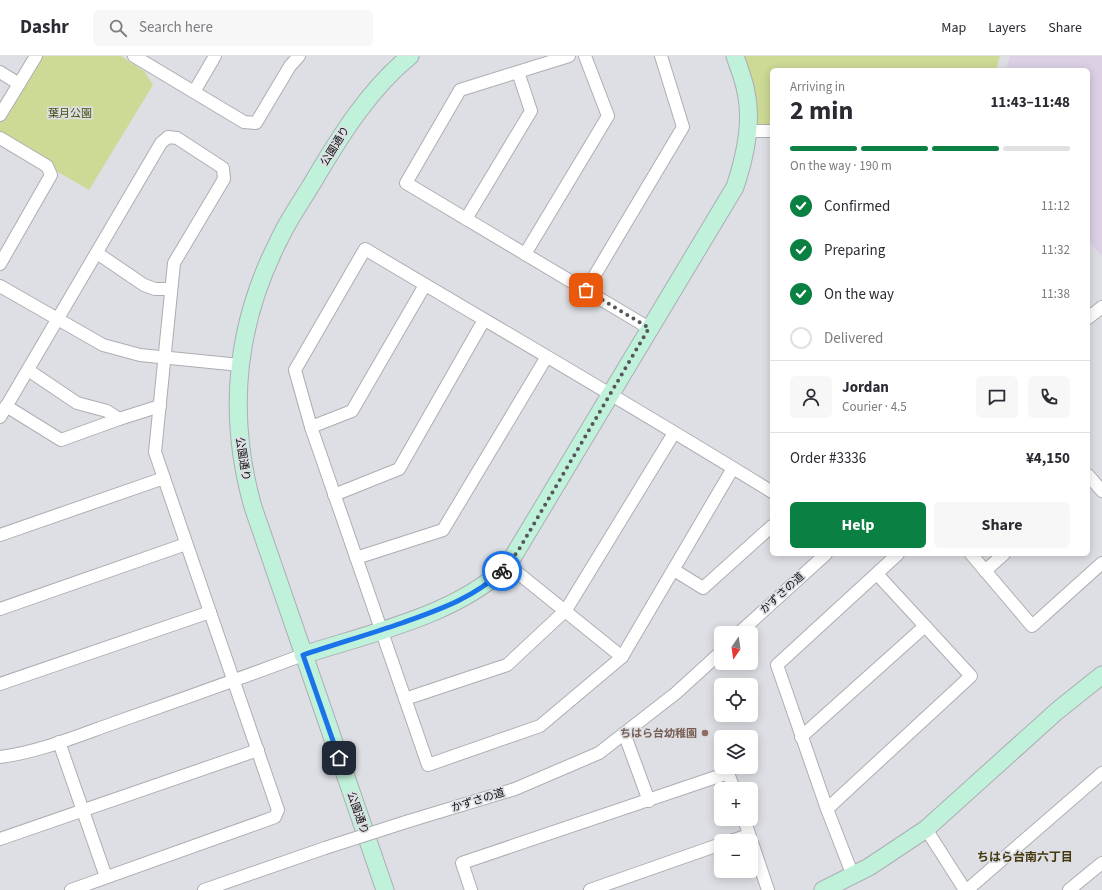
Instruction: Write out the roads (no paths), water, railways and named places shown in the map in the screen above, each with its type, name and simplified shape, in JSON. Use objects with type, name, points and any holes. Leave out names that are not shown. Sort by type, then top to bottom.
[{"type":"street","points":[[0,115],[36,56]]},
{"type":"street","points":[[134,56],[244,122],[256,123],[290,66],[299,56]]},
{"type":"street","points":[[194,92],[215,56]]},
{"type":"street","name":"公園通り","points":[[385,890],[303,655],[246,483],[241,458],[237,395],[240,365],[255,298],[279,239],[351,122],[386,78],[410,56]]},
{"type":"street","points":[[569,56],[460,90],[406,183],[649,328]]},
{"type":"street","points":[[525,254],[608,116],[585,56]]},
{"type":"street","points":[[586,290],[683,127],[661,56]]},
{"type":"street","points":[[0,757],[17,755],[59,742],[234,681],[303,655],[382,630],[458,602],[494,579],[508,565],[609,394],[735,187],[746,150],[748,110],[746,92],[735,56]]},
{"type":"street","points":[[0,72],[20,84]]},
{"type":"street","points":[[466,219],[531,111],[518,72]]},
{"type":"street","points":[[747,131],[770,131]]},
{"type":"street","points":[[0,138],[47,166],[51,175],[0,264]]},
{"type":"street","points":[[0,417],[161,143],[168,138],[177,138],[223,168],[225,173],[224,179],[174,263],[155,452],[278,810],[275,817],[71,890]]},
{"type":"street","points":[[733,468],[622,657],[540,726],[428,765],[311,427],[295,370],[365,249],[546,358],[609,394],[733,468],[770,491]]},
{"type":"street","points":[[97,253],[144,285],[155,289],[171,289]]},
{"type":"street","points":[[311,427],[352,411],[425,285]]},
{"type":"street","points":[[0,286],[104,345],[140,355],[240,365]]},
{"type":"street","points":[[1090,317],[1102,308]]},
{"type":"street","points":[[334,495],[399,469],[484,320]]},
{"type":"street","points":[[356,558],[443,530],[546,358]]},
{"type":"street","points":[[28,370],[77,403],[107,411],[119,419]]},
{"type":"street","points":[[6,406],[61,440],[160,406]]},
{"type":"street","points":[[405,699],[507,665],[566,610],[674,433]]},
{"type":"street","points":[[0,536],[164,478]]},
{"type":"street","points":[[1090,479],[1102,491]]},
{"type":"street","points":[[674,570],[703,588],[770,528]]},
{"type":"street","points":[[0,609],[186,544]]},
{"type":"street","name":"かずさの道","points":[[747,626],[824,556]]},
{"type":"street","points":[[853,876],[801,737],[777,665],[896,556]]},
{"type":"street","points":[[972,556],[1032,626],[1102,563]]},
{"type":"street","points":[[985,571],[1002,556]]},
{"type":"street","points":[[508,565],[566,610],[622,657]]},
{"type":"street","points":[[827,809],[971,676],[877,574]]},
{"type":"street","points":[[0,684],[210,612]]},
{"type":"street","points":[[801,737],[925,626]]},
{"type":"street","name":"かずさの道","points":[[204,890],[408,821],[515,789],[599,753],[676,693],[714,658]]},
{"type":"street","points":[[823,890],[853,876],[926,829],[1057,711],[1102,675]]},
{"type":"street","points":[[624,734],[649,801]]},
{"type":"street","points":[[59,742],[106,877]]},
{"type":"street","points":[[0,839],[258,750]]},
{"type":"street","points":[[471,890],[462,863],[649,801],[728,773],[731,782]]},
{"type":"street","points":[[926,829],[966,890],[1102,773]]},
{"type":"street","points":[[590,890],[714,846]]},
{"type":"street","points":[[758,861],[768,890]]},
{"type":"street","points":[[1069,890],[1102,863]]},
{"type":"place","name":"ちはら台幼稚園","points":[[705,733]]},
{"type":"district","name":"ちはら台南六丁目","points":[[1025,857]]},
{"type":"park label","name":"葉月公園","points":[[70,113]]}]
